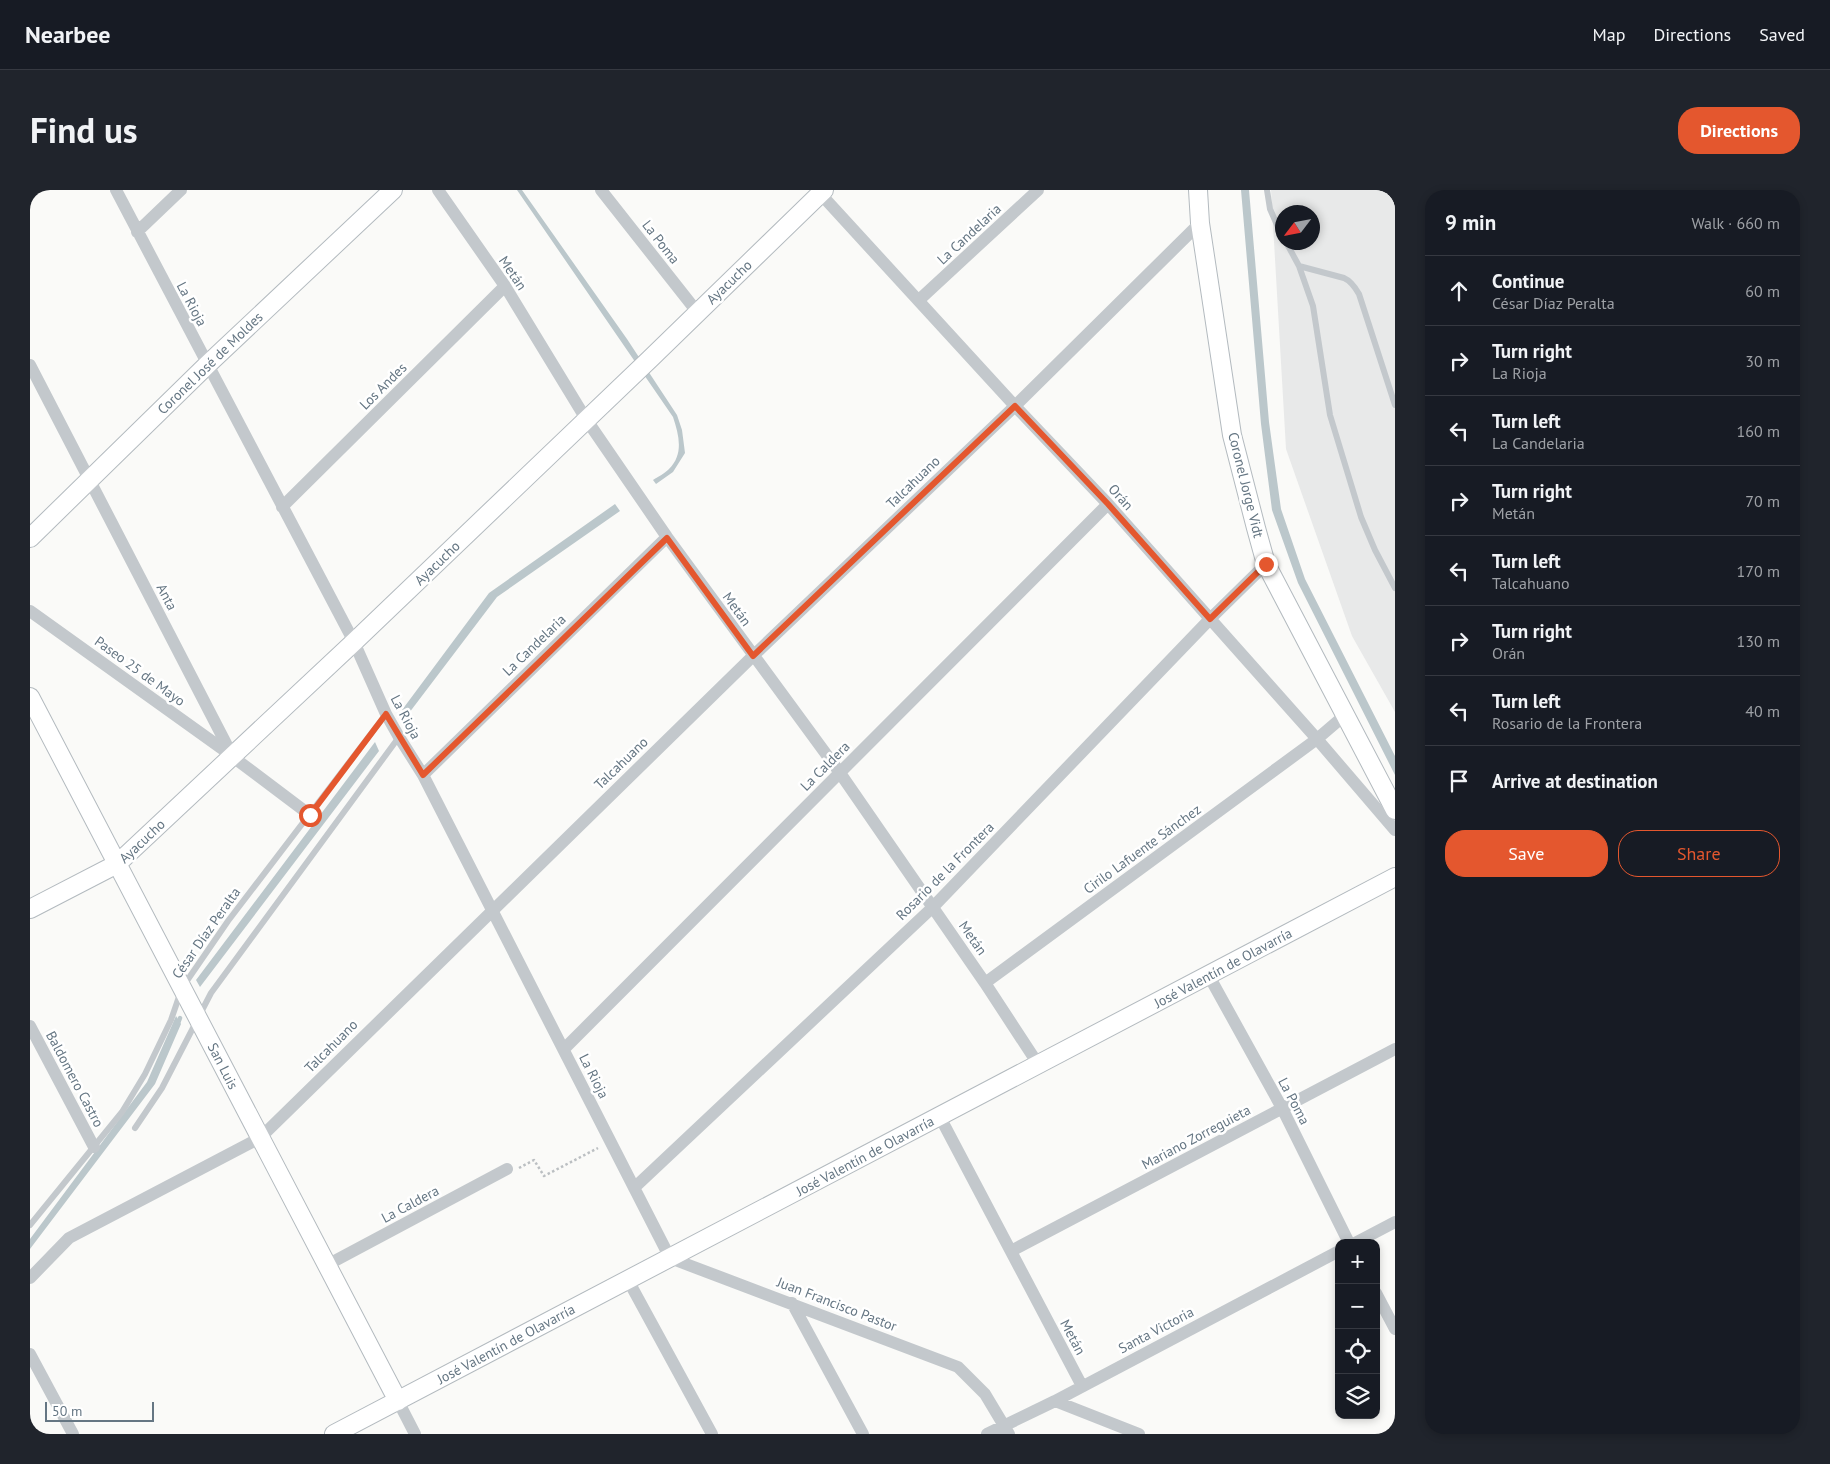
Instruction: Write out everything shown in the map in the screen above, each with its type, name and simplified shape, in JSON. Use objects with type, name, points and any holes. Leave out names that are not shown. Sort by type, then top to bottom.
[{"type":"street","name":"La Rioja","points":[[116,190],[354,642],[386,714],[423,775],[670,1258]]},
{"type":"street","points":[[138,232],[182,190]]},
{"type":"street","name":"Coronel José de Moldes","points":[[30,538],[207,365],[393,190]]},
{"type":"street","name":"Metán","points":[[438,190],[505,286],[586,419],[667,538],[840,773],[985,982],[1038,1064]]},
{"type":"street","name":"La Poma","points":[[600,190],[698,313]]},
{"type":"street","name":"La Candelaria","points":[[919,300],[1038,190]]},
{"type":"street","name":"Coronel Jorge Vidt","points":[[1198,190],[1200,223],[1232,435],[1266,564],[1395,810]]},
{"type":"street","name":"Ayacucho","points":[[30,909],[117,864],[233,757],[650,359],[820,191]]},
{"type":"street","name":"Orán","points":[[820,191],[1015,406],[1108,504],[1317,739],[1395,830]]},
{"type":"street","name":"Talcahuano","points":[[30,1278],[69,1238],[260,1138],[753,656],[1015,406],[1200,223]]},
{"type":"street","name":"Los Andes","points":[[282,506],[505,286]]},
{"type":"street","name":"Anta","points":[[30,365],[233,757],[310,815]]},
{"type":"street","name":"La Caldera","points":[[564,1049],[1108,504]]},
{"type":"street","name":"La Candelaria","points":[[423,775],[667,538]]},
{"type":"street","name":"Rosario de la Frontera","points":[[634,1188],[933,907],[1210,619],[1266,564]]},
{"type":"street","name":"Paseo 25 de Mayo","points":[[30,611],[233,757]]},
{"type":"street","name":"San Luis","points":[[30,697],[415,1434]]},
{"type":"street","name":"Cirilo Lafuente Sánchez","points":[[985,982],[1317,739],[1345,715]]},
{"type":"street","name":"José Valentín de Olavarría","points":[[334,1434],[1395,878]]},
{"type":"street","name":"La Poma","points":[[1209,976],[1282,1108],[1348,1239]]},
{"type":"street","name":"Baldomero Castro","points":[[30,1026],[94,1147]]},
{"type":"street","name":"Mariano Zorreguieta","points":[[1011,1251],[1395,1049]]},
{"type":"street","name":"Metán","points":[[940,1117],[1082,1386]]},
{"type":"street","name":"La Caldera","points":[[327,1265],[507,1169]]},
{"type":"street","points":[[1363,1239],[1395,1222]]},
{"type":"street","name":"Santa Victoria","points":[[987,1434],[1006,1430],[1082,1386],[1335,1253]]},
{"type":"street","name":"Juan Francisco Pastor","points":[[670,1258],[958,1367],[985,1394],[1006,1430]]},
{"type":"street","points":[[628,1280],[712,1434]]},
{"type":"street","points":[[1380,1301],[1395,1329]]},
{"type":"street","points":[[792,1303],[864,1434]]},
{"type":"street","points":[[32,1361],[73,1434]]},
{"type":"street","points":[[1055,1401],[1139,1434]]},
{"type":"lane","points":[[1267,190],[1270,209],[1275,220]]},
{"type":"lane","points":[[1290,250],[1299,266],[1313,306],[1330,415],[1361,517],[1375,550],[1395,588]]},
{"type":"lane","points":[[1299,266],[1344,278],[1349,280],[1354,286],[1359,294],[1395,405]]},
{"type":"lane","name":"César Díaz Peralta","points":[[30,1225],[122,1112],[146,1074],[171,1020],[182,988],[228,921],[386,714]]},
{"type":"lane","points":[[135,1128],[162,1088],[211,993],[399,737]]},
{"type":"path","points":[[507,1169],[512,1167],[514,1171],[534,1160],[544,1176],[611,1141]]},
{"type":"shaded area","points":[[517,190],[522,190],[627,339],[677,415],[682,430],[685,453],[673,472],[656,484],[653,480],[669,469],[677,457],[679,444],[673,417]]},
{"type":"shaded area","points":[[1241,190],[1249,190],[1269,422],[1281,509],[1305,579],[1395,756],[1395,775],[1298,583],[1272,510],[1261,424]]},
{"type":"shaded area","points":[[1271,190],[1395,190],[1395,712],[1352,636],[1286,449]]},
{"type":"shaded area","points":[[615,504],[620,511],[497,597],[406,717],[402,710],[489,593]]},
{"type":"shaded area","points":[[375,742],[379,751],[200,987],[196,980]]},
{"type":"shaded area","points":[[176,1016],[181,1024],[155,1084],[30,1249],[30,1239],[147,1082]]},
{"type":"waterway","points":[[177,1026],[180,1018]]},
{"type":"route","points":[[310,815],[386,714],[423,775],[667,538],[753,656],[1015,406],[1108,504],[1210,619],[1266,564]]}]
